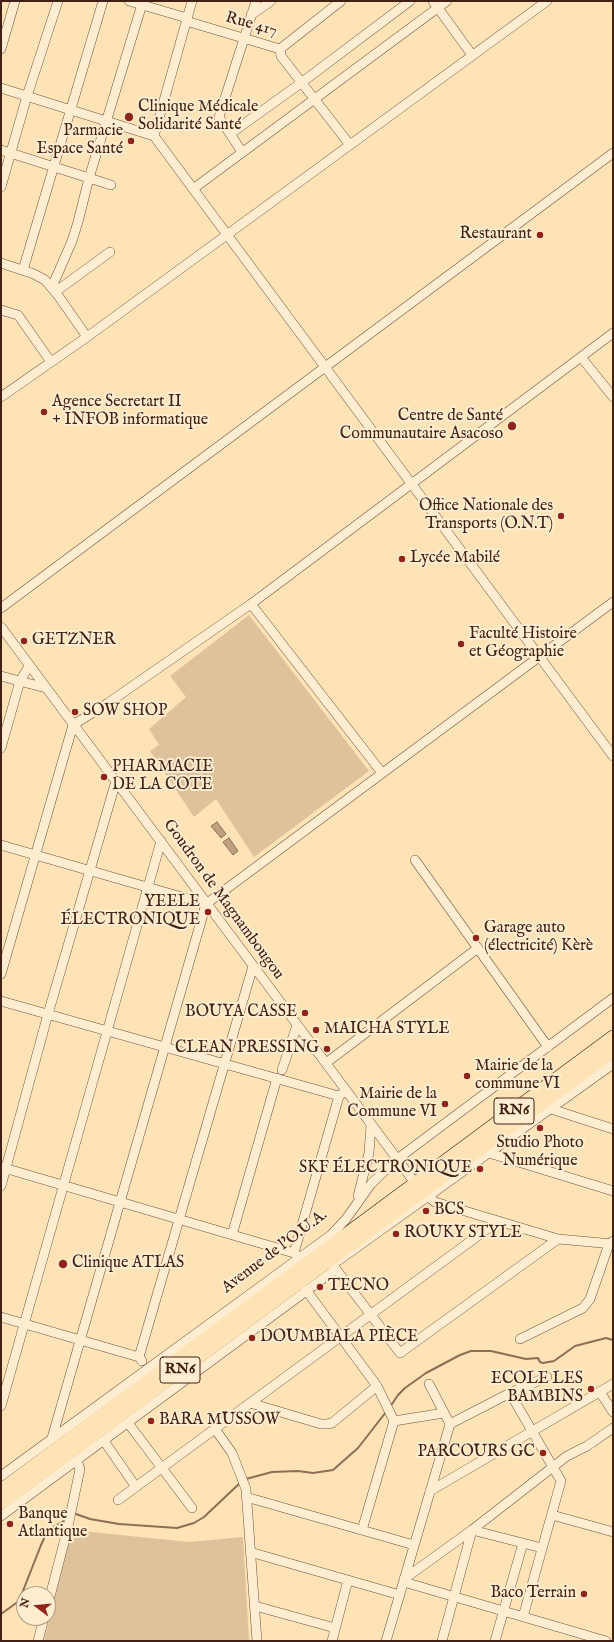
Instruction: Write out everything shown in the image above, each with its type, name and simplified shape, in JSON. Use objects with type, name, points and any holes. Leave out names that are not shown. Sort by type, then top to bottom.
[{"type":"highway","name":"Avenue de l'O.U.A.","points":[[421,1191],[613,1037]]},
{"type":"highway","name":"Avenue de l'O.U.A.","points":[[1,1490],[303,1262],[421,1191],[613,1051]]},
{"type":"highway","name":"Avenue de l'O.U.A.","points":[[1,1503],[303,1262]]},
{"type":"street","points":[[1,49],[15,1]]},
{"type":"street","points":[[1,187],[27,96],[58,1]]},
{"type":"street","points":[[23,270],[103,1]]},
{"type":"street","name":"Rue 417","points":[[129,1],[143,3],[187,20],[280,49],[341,1]]},
{"type":"street","points":[[154,136],[192,1]]},
{"type":"street","points":[[242,152],[219,117],[256,1]]},
{"type":"street","points":[[251,15],[271,1]]},
{"type":"street","points":[[230,134],[410,1]]},
{"type":"street","points":[[193,189],[314,99],[435,4],[447,1]]},
{"type":"street","points":[[1,397],[87,337],[547,1]]},
{"type":"street","points":[[54,289],[72,241],[89,178],[143,3]]},
{"type":"street","points":[[435,4],[472,55]]},
{"type":"street","points":[[280,49],[281,56],[350,145]]},
{"type":"street","points":[[1,88],[154,136],[613,756]]},
{"type":"street","points":[[1,150],[111,185]]},
{"type":"street","points":[[1,608],[613,153]]},
{"type":"street","points":[[54,289],[110,252]]},
{"type":"street","points":[[1,263],[23,270],[45,280],[54,289],[87,337]]},
{"type":"street","points":[[1,310],[18,315],[51,362]]},
{"type":"street","points":[[1,974],[73,725],[108,703],[251,604],[613,333]]},
{"type":"street","points":[[581,356],[613,398]]},
{"type":"street","points":[[52,1438],[206,904],[613,602]]},
{"type":"street","points":[[251,604],[382,773]]},
{"type":"street","name":"Goudron de Magnambougou","points":[[1,627],[326,1063],[343,1093],[371,1125],[396,1160],[421,1191]]},
{"type":"street","points":[[1,748],[20,681],[29,666]]},
{"type":"street","points":[[1,676],[46,688]]},
{"type":"street","points":[[1,1186],[4,1168],[116,781]]},
{"type":"street","points":[[1,1406],[161,841]]},
{"type":"street","points":[[1,845],[206,904]]},
{"type":"street","points":[[415,860],[548,1047]]},
{"type":"street","points":[[326,1063],[478,948]]},
{"type":"street","points":[[139,1357],[253,966]]},
{"type":"street","name":"Avenue de l'O.U.A.","points":[[1,1476],[147,1368],[303,1262],[346,1219],[371,1184],[396,1160],[613,998]]},
{"type":"street","points":[[1,1001],[224,1064],[343,1093],[303,1262]]},
{"type":"street","points":[[282,1070],[297,1025]]},
{"type":"street","name":"Avenue de l'O.U.A.","points":[[1,1516],[332,1272],[334,1265],[421,1191],[490,1153],[612,1065]]},
{"type":"street","points":[[232,1235],[277,1078]]},
{"type":"street","points":[[551,1109],[613,1128]]},
{"type":"street","points":[[357,1202],[369,1153],[371,1125]]},
{"type":"street","points":[[490,1153],[613,1191]]},
{"type":"street","points":[[4,1168],[232,1235],[303,1262],[334,1265],[400,1354],[558,1238]]},
{"type":"street","points":[[421,1191],[435,1202],[558,1238],[612,1243],[590,1299],[583,1308],[520,1338]]},
{"type":"street","points":[[118,1500],[498,1221]]},
{"type":"street","points":[[306,1290],[377,1386],[394,1421],[362,1530]]},
{"type":"street","points":[[1,1317],[139,1357],[147,1368]]},
{"type":"street","points":[[450,1424],[510,1393],[547,1377]]},
{"type":"street","points":[[386,1641],[450,1424],[429,1384]]},
{"type":"street","points":[[430,1491],[613,1384]]},
{"type":"street","points":[[250,1403],[321,1424],[327,1424],[332,1423],[377,1386]]},
{"type":"street","points":[[600,1392],[613,1412]]},
{"type":"street","points":[[510,1393],[554,1466],[561,1481],[523,1617]]},
{"type":"street","points":[[394,1421],[444,1413]]},
{"type":"street","points":[[128,1423],[192,1508]]},
{"type":"street","points":[[404,1581],[554,1466],[613,1428]]},
{"type":"street","points":[[214,1429],[232,1453],[240,1472],[246,1493],[257,1641]]},
{"type":"street","points":[[104,1441],[136,1487]]},
{"type":"street","points":[[53,1586],[67,1531],[80,1469],[77,1461]]},
{"type":"street","points":[[246,1493],[414,1545]]},
{"type":"street","points":[[552,1515],[613,1532]]},
{"type":"street","points":[[472,1530],[542,1548]]},
{"type":"street","points":[[442,1641],[472,1530]]},
{"type":"street","points":[[495,1641],[523,1543]]},
{"type":"street","points":[[250,1552],[400,1595]]},
{"type":"street","points":[[332,1641],[348,1580]]},
{"type":"street","points":[[404,1581],[606,1641]]},
{"type":"street","points":[[255,1606],[335,1628]]},
{"type":"street","points":[[38,1641],[42,1626]]},
{"type":"shaded area","points":[[249,615],[369,771],[254,857],[216,799],[194,817],[150,751],[159,745],[149,729],[186,697],[170,676]]},
{"type":"shaded area","points":[[217,822],[226,834],[221,838],[211,826]]},
{"type":"shaded area","points":[[229,838],[238,851],[233,855],[223,842]]},
{"type":"shaded area","points":[[71,1530],[189,1542],[243,1537],[249,1641],[44,1641],[48,1626],[56,1626],[56,1592]]},
{"type":"waterway","points":[[390,1407],[405,1388],[426,1373],[460,1355],[471,1351],[491,1351],[526,1359],[538,1358],[540,1362],[543,1363],[554,1361],[575,1346],[606,1338],[613,1340]]},
{"type":"waterway","points":[[246,1479],[272,1472],[298,1471],[313,1473],[333,1470],[358,1448],[386,1412]]},
{"type":"waterway","points":[[76,1514],[90,1519],[119,1524],[177,1528],[194,1523],[204,1517],[241,1482]]},
{"type":"waterway","points":[[1,1614],[19,1601],[48,1530],[64,1521]]},
{"type":"place","name":"Clinique Médicale Solidarité Santé","points":[[129,117]]},
{"type":"place","name":"Parmacie Espace Santé","points":[[131,141]]},
{"type":"place","name":"Restaurant","points":[[540,235]]},
{"type":"place","name":"Agence Secretart II + INFOB informatique","points":[[44,412]]},
{"type":"place","name":"Centre de Santé Communautaire Asacoso","points":[[512,426]]},
{"type":"place","name":"Office Nationale des Transports (O.N.T)","points":[[561,516]]},
{"type":"place","name":"Lycée Mabilé","points":[[402,559]]},
{"type":"place","name":"GETZNER","points":[[24,641]]},
{"type":"place","name":"Faculté Histoire et Géographie","points":[[461,644]]},
{"type":"place","name":"SOW SHOP","points":[[75,712]]},
{"type":"place","name":"PHARMACIE DE LA COTE","points":[[104,777]]},
{"type":"place","name":"YEELE ÉLECTRONIQUE","points":[[208,912]]},
{"type":"place","name":"Garage auto (électricité) Kèrè","points":[[476,938]]},
{"type":"place","name":"BOUYA CASSE","points":[[305,1013]]},
{"type":"place","name":"MAICHA STYLE","points":[[316,1030]]},
{"type":"place","name":"CLEAN PRESSING","points":[[327,1049]]},
{"type":"place","name":"Mairie de la commune VI","points":[[467,1076]]},
{"type":"place","name":"Mairie de la Commune VI","points":[[445,1104]]},
{"type":"place","name":"Studio Photo Numérique","points":[[540,1128]]},
{"type":"place","name":"SKF ÉLECTRONIQUE","points":[[480,1169]]},
{"type":"place","name":"BCS","points":[[426,1211]]},
{"type":"place","name":"ROUKY STYLE","points":[[396,1234]]},
{"type":"place","name":"Clinique ATLAS","points":[[63,1264]]},
{"type":"place","name":"TECNO","points":[[320,1287]]},
{"type":"place","name":"DOUMBIALA PIÈCE","points":[[252,1338]]},
{"type":"place","name":"ECOLE LES BAMBINS","points":[[591,1389]]},
{"type":"place","name":"BARA MUSSOW","points":[[151,1421]]},
{"type":"place","name":"PARCOURS GC","points":[[543,1453]]},
{"type":"place","name":"Banque Atlantique","points":[[10,1524]]},
{"type":"place","name":"Baco Terrain","points":[[584,1594]]}]
